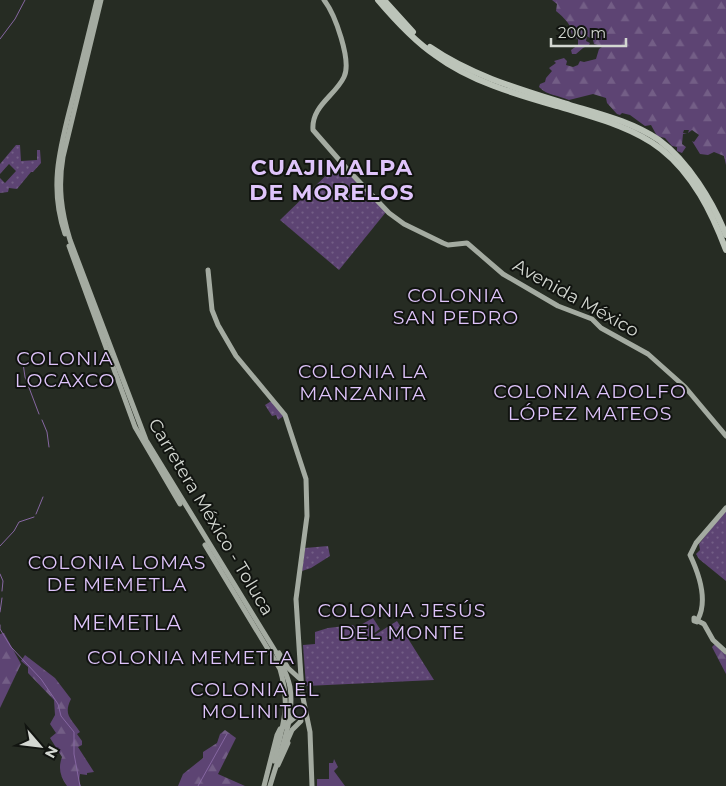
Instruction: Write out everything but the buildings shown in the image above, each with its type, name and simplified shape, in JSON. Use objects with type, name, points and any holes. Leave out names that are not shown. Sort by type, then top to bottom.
[{"type":"highway","points":[[378,0],[400,26],[420,44],[456,69],[503,88],[623,128],[658,147],[684,173],[708,206],[726,250]]},
{"type":"highway","points":[[384,0],[416,35],[458,65],[492,79],[625,123],[658,140],[675,154],[695,179],[714,207],[726,236]]},
{"type":"main road","name":"Carretera México - Toluca","points":[[97,0],[59,155],[56,186],[60,220],[135,427],[280,669],[285,685],[286,706],[284,726],[267,786]]},
{"type":"main road","name":"Carretera México - Toluca","points":[[101,0],[60,173],[61,202],[65,224],[146,440],[284,668],[290,697],[286,732],[274,771],[267,786]]},
{"type":"main road","name":"Avenida México","points":[[324,0],[334,17],[347,69],[340,83],[321,104],[313,122],[312,130],[348,170],[395,218],[443,244],[467,243],[509,278],[558,306],[592,319],[601,328],[638,347],[675,378],[726,436]]},
{"type":"main road","points":[[208,270],[212,310],[218,325],[236,356],[285,415],[306,479],[307,516],[296,592],[302,693],[310,732],[312,786]]},
{"type":"main road","points":[[726,508],[696,543],[690,555],[703,596],[698,617],[714,640],[726,652]]},
{"type":"main road","points":[[264,634],[288,668],[299,678]]},
{"type":"main road","points":[[267,786],[277,734],[284,725],[294,718],[300,718],[300,721],[292,730],[278,765]]},
{"type":"main road","points":[[274,771],[294,731],[300,728],[307,730]]},
{"type":"green space","points":[[552,0],[726,0],[726,165],[724,156],[714,152],[708,155],[700,154],[692,141],[694,142],[699,135],[692,130],[688,133],[689,130],[684,130],[683,133],[687,134],[683,134],[682,144],[686,147],[682,153],[677,151],[677,147],[672,146],[665,138],[657,136],[651,125],[645,126],[630,115],[617,114],[607,103],[606,98],[593,94],[569,100],[542,90],[539,87],[540,84],[545,82],[552,71],[549,68],[556,63],[554,61],[564,58],[567,61],[566,65],[573,67],[578,65],[580,61],[596,59],[599,49],[602,47],[594,44],[593,40],[587,36],[586,41],[590,43],[589,45],[576,54],[572,54],[571,50],[578,45],[578,39],[572,34],[568,23],[556,11],[557,4]]},
{"type":"green space","points":[[16,145],[20,145],[21,161],[37,160],[37,150],[40,150],[41,163],[17,189],[9,188],[8,192],[0,193],[0,178],[5,183],[16,171],[9,164],[0,174],[0,164]]},
{"type":"green space","points":[[340,162],[386,212],[339,270],[280,220]]},
{"type":"green space","points":[[273,400],[285,415],[278,420],[276,415],[272,416],[265,405]]},
{"type":"green space","points":[[726,510],[726,581],[699,559],[696,554],[700,550],[699,544]]},
{"type":"green space","points":[[328,546],[330,556],[311,568],[302,571],[305,548]]},
{"type":"green space","points":[[373,618],[380,629],[365,640],[357,627]]},
{"type":"green space","points":[[397,621],[434,680],[306,686],[303,645],[315,644],[315,632],[328,628],[353,625],[365,641]]},
{"type":"green space","points":[[4,633],[21,664],[0,708],[0,634]]},
{"type":"green space","points":[[715,644],[726,655],[726,674],[712,647]]},
{"type":"green space","points":[[25,655],[55,678],[71,699],[68,713],[80,732],[77,734],[82,741],[82,745],[78,747],[94,772],[87,773],[87,775],[80,774],[79,782],[81,786],[67,786],[60,772],[62,757],[50,738],[56,733],[50,724],[55,715],[54,700],[28,673],[28,667],[21,661]]},
{"type":"green space","points":[[225,730],[236,738],[218,774],[245,786],[178,786],[183,774],[203,758],[203,752],[217,743],[220,734]]},
{"type":"green space","points":[[334,759],[338,767],[334,771],[345,786],[317,786],[317,779],[329,779],[329,763],[333,763]]},
{"type":"waterway","points":[[0,39],[15,19],[25,0]]},
{"type":"waterway","points":[[23,363],[25,377],[39,414]]},
{"type":"waterway","points":[[42,420],[47,432],[49,447]]},
{"type":"waterway","points":[[36,514],[43,497]]},
{"type":"waterway","points":[[0,546],[14,531],[19,522],[34,517]]},
{"type":"waterway","points":[[0,574],[3,581],[2,591]]},
{"type":"waterway","points":[[0,612],[2,598]]},
{"type":"waterway","points":[[0,625],[0,629],[11,647],[41,679],[58,704],[61,716],[74,732],[74,754],[80,786]]},
{"type":"waterway","points":[[198,786],[227,734]]},
{"type":"district","name":"CUAJIMALPA DE MORELOS","points":[[332,180]]},
{"type":"district","name":"COLONIA SAN PEDRO","points":[[456,306]]},
{"type":"district","name":"COLONIA LOCAXCO","points":[[65,369]]},
{"type":"district","name":"COLONIA LA MANZANITA","points":[[363,382]]},
{"type":"district","name":"COLONIA ADOLFO LÓPEZ MATEOS","points":[[590,402]]},
{"type":"district","name":"COLONIA LOMAS DE MEMETLA","points":[[117,573]]},
{"type":"district","name":"COLONIA JESÚS DEL MONTE","points":[[402,621]]},
{"type":"district","name":"MEMETLA","points":[[127,623]]},
{"type":"district","name":"COLONIA MEMETLA","points":[[191,657]]},
{"type":"district","name":"COLONIA EL MOLINITO","points":[[255,700]]}]
